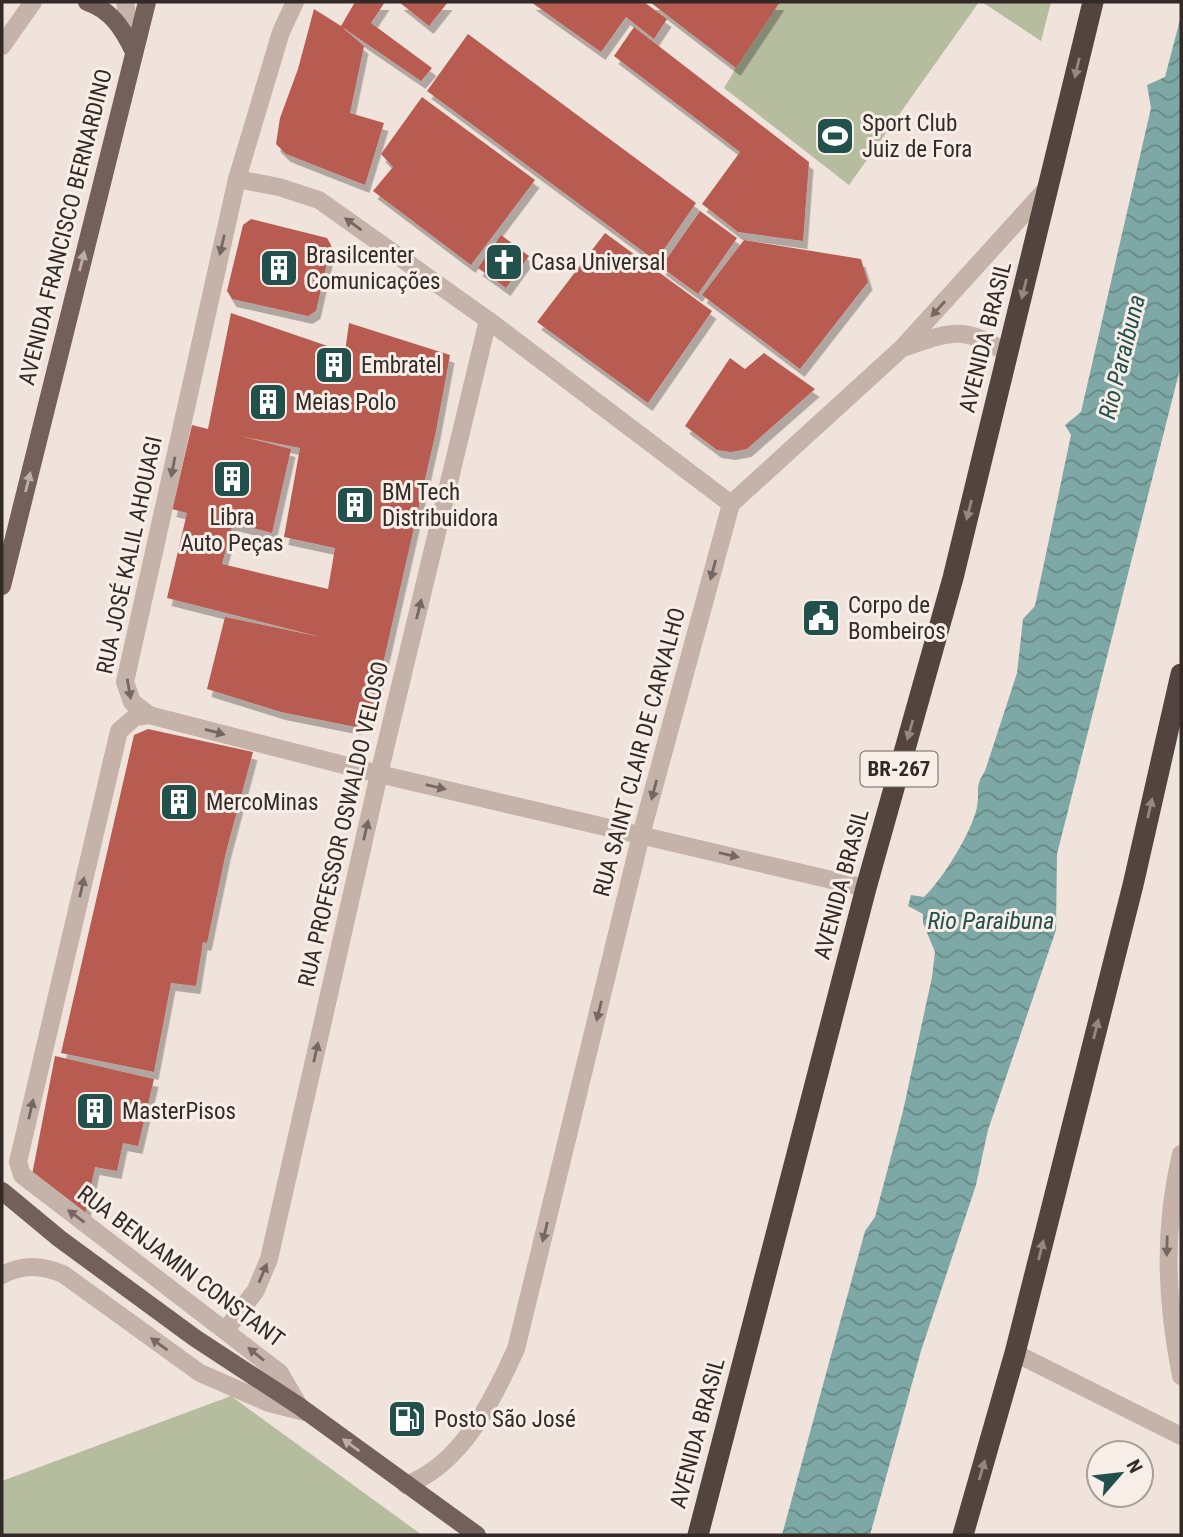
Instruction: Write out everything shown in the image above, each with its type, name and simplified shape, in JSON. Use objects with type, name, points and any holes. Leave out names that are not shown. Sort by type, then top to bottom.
[{"type":"highway","name":"AVENIDA BRASIL","points":[[698,1535],[866,888],[953,578],[1093,2]]},
{"type":"highway","points":[[963,1535],[1015,1353],[1133,885],[1181,674]]},
{"type":"main road","points":[[87,2],[111,16],[124,31],[133,51]]},
{"type":"main road","name":"AVENIDA FRANCISCO BERNARDINO","points":[[2,586],[7,550],[147,2]]},
{"type":"main road","name":"RUA BENJAMIN CONSTANT","points":[[2,1191],[60,1239],[195,1338],[304,1409],[477,1535]]},
{"type":"street","points":[[2,46],[33,2]]},
{"type":"street","points":[[125,2],[133,51]]},
{"type":"street","name":"RUA JOSÉ KALIL AHOUAGI","points":[[149,715],[132,702],[125,682],[237,179],[281,32],[295,2]]},
{"type":"street","points":[[237,179],[279,187],[319,200],[488,320],[731,505],[902,348],[1049,186]]},
{"type":"street","name":"RUA PROFESSOR OSWALDO VELOSO","points":[[226,1330],[256,1290],[269,1259],[379,774],[488,320]]},
{"type":"street","points":[[902,348],[949,332],[978,336],[1008,354]]},
{"type":"street","name":"RUA SAINT CLAIR DE CARVALHO","points":[[406,1485],[426,1478],[444,1464],[485,1410],[516,1349],[641,835],[731,505]]},
{"type":"street","points":[[149,715],[379,774],[866,888]]},
{"type":"street","name":"RUA BENJAMIN CONSTANT","points":[[149,715],[135,717],[118,731],[19,1162],[22,1175],[280,1373],[304,1409]]},
{"type":"street","points":[[1181,1154],[1168,1228],[1167,1293],[1177,1334],[1181,1376]]},
{"type":"street","name":"RUA BENJAMIN CONSTANT","points":[[2,1275],[27,1266],[54,1270],[200,1373],[269,1403],[304,1409]]},
{"type":"street","points":[[1015,1353],[1181,1436]]},
{"type":"green space","name":"Sport Club Juiz de Fora","points":[[650,2],[979,2],[849,185],[724,88],[736,68]]},
{"type":"green space","points":[[982,2],[1051,2],[1041,41]]},
{"type":"green space","points":[[231,1396],[422,1535],[2,1535],[2,1481]]},
{"type":"water","name":"Rio Paraibuna","points":[[1181,16],[1181,365],[1057,854],[1056,930],[988,1130],[976,1185],[921,1351],[870,1535],[782,1535],[865,1231],[875,1217],[903,1111],[932,977],[935,952],[923,923],[923,914],[908,906],[911,895],[924,897],[939,879],[963,842],[974,817],[980,781],[1017,673],[1023,619],[1035,606],[1071,435],[1065,425],[1081,412],[1151,108],[1147,85],[1165,77]]},
{"type":"building","points":[[355,2],[385,2],[371,23],[432,68],[421,81],[342,27],[364,46],[350,113],[384,123],[365,185],[286,154],[276,144],[280,118],[298,69],[314,9],[341,26]]},
{"type":"building","points":[[399,2],[448,2],[429,26]]},
{"type":"building","points":[[531,2],[644,2],[667,19],[654,39],[626,17],[601,52]]},
{"type":"building","points":[[650,2],[780,2],[736,68]]},
{"type":"building","points":[[634,27],[809,162],[803,241],[738,232],[702,204],[740,152],[614,56]]},
{"type":"building","points":[[468,34],[696,203],[656,261],[427,91]]},
{"type":"building","points":[[422,97],[535,180],[471,265],[373,191],[393,167],[381,154]]},
{"type":"building","points":[[700,211],[737,238],[698,294],[661,267]]},
{"type":"building","name":"Brasilcenter Comunicações","points":[[251,219],[327,238],[331,245],[316,311],[308,316],[232,299],[227,291],[243,225]]},
{"type":"building","points":[[605,233],[712,311],[648,403],[537,322]]},
{"type":"building","name":"Casa Universal","points":[[501,235],[529,256],[506,288],[478,268]]},
{"type":"building","points":[[744,240],[861,259],[868,282],[800,369],[702,295]]},
{"type":"building","points":[[231,313],[345,352],[349,323],[450,355],[436,431],[380,677],[368,720],[356,727],[281,712],[207,689],[225,617],[321,637],[167,598],[187,513],[172,509],[192,425],[208,429]],"holes":[[[240,436],[300,448],[284,537],[335,548],[328,589],[222,564],[233,523],[272,533],[291,449]]]},
{"type":"building","points":[[764,353],[815,389],[747,449],[731,452],[717,450],[685,426],[730,358],[745,369]]},
{"type":"building","name":"MercoMinas","points":[[148,729],[253,752],[226,852],[207,943],[203,942],[196,986],[171,983],[154,1072],[61,1053],[134,735]]},
{"type":"building","name":"MasterPisos","points":[[55,1056],[154,1079],[138,1146],[123,1143],[117,1171],[95,1167],[84,1219],[31,1180]]},
{"type":"place","name":"Sport Club Juiz de Fora","points":[[835,136]]},
{"type":"place","name":"Casa Universal","points":[[504,262]]},
{"type":"place","name":"Brasilcenter Comunicações","points":[[279,268]]},
{"type":"place","name":"Embratel","points":[[334,365]]},
{"type":"place","name":"Meias Polo","points":[[268,402]]},
{"type":"place","name":"Libra Auto Peças","points":[[232,479]]},
{"type":"place","name":"BM Tech Distribuidora","points":[[355,505]]},
{"type":"place","name":"Corpo de Bombeiros","points":[[821,618]]},
{"type":"place","name":"MercoMinas","points":[[179,802]]},
{"type":"place","name":"MasterPisos","points":[[95,1111]]},
{"type":"place","name":"Posto São José","points":[[407,1419]]}]
